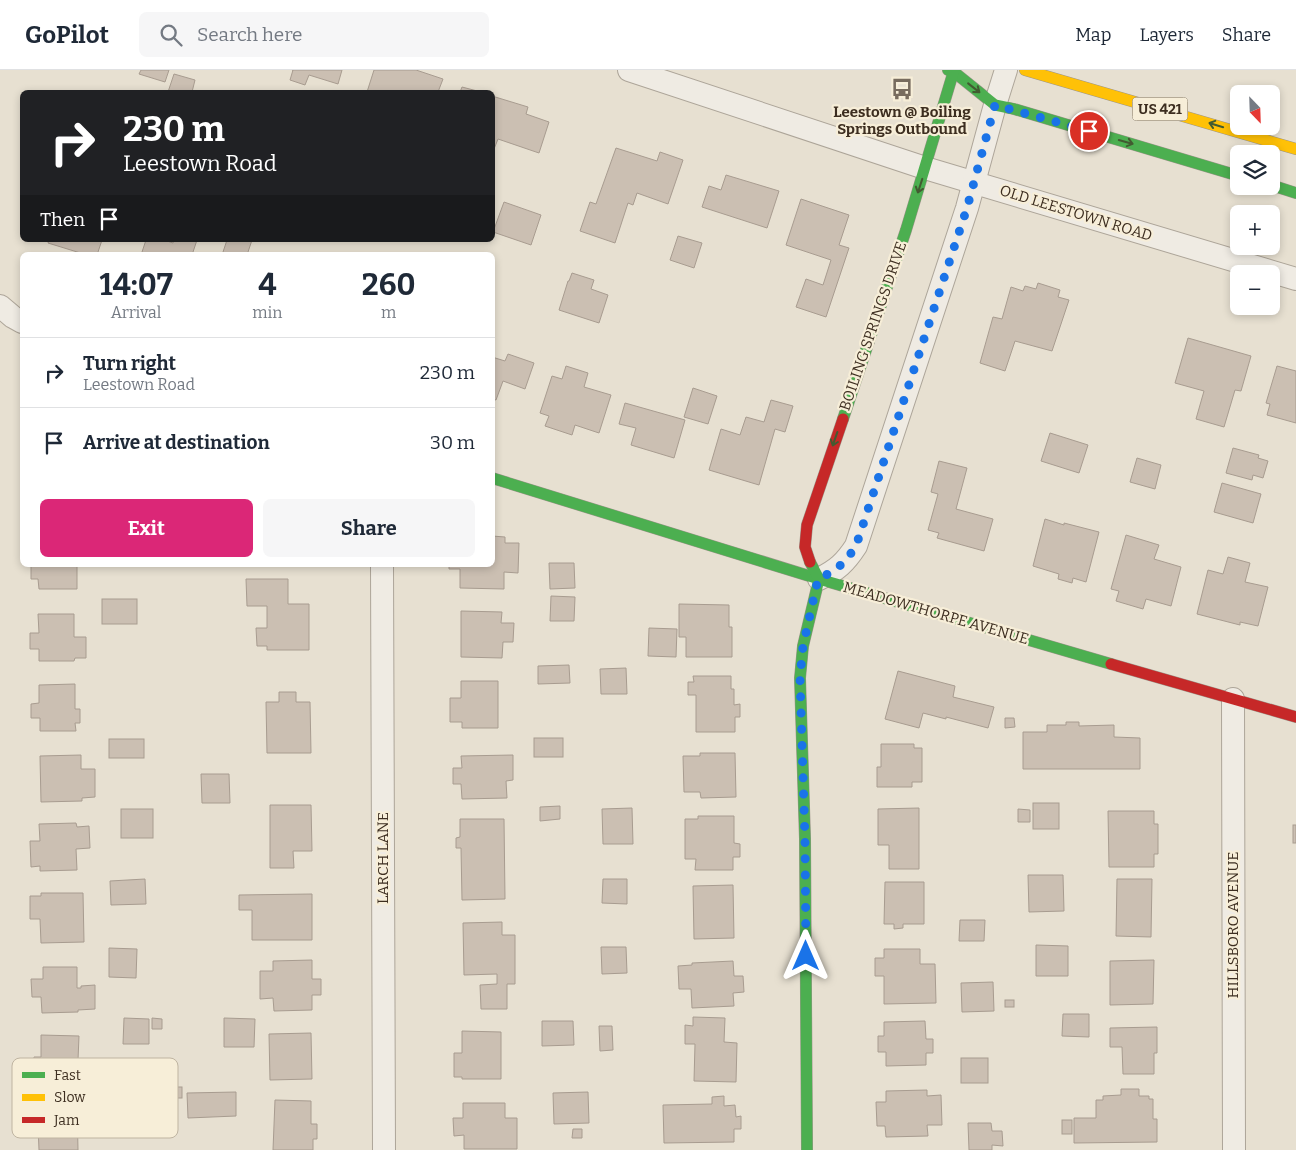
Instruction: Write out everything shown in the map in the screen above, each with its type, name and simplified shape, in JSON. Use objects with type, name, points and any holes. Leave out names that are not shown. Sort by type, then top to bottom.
[{"type":"street","name":"OLD LEESTOWN ROAD","points":[[629,70],[925,168],[1296,279]]},
{"type":"street","points":[[952,71],[969,70]]},
{"type":"street","points":[[807,1150],[805,839],[800,678],[803,646],[818,579],[840,566],[856,546],[960,230],[1006,70]]},
{"type":"street","name":"US 421","points":[[1024,70],[1296,149]]},
{"type":"street","name":"BOILING SPRINGS DRIVE","points":[[818,579],[809,564],[805,552],[804,539],[807,525],[906,230],[952,71]]},
{"type":"street","points":[[952,71],[995,105],[1230,173]]},
{"type":"street","points":[[1280,188],[1296,193]]},
{"type":"street","points":[[0,306],[20,321]]},
{"type":"street","name":"MEADOWTHORPE AVENUE","points":[[495,479],[818,579],[1296,717]]},
{"type":"street","name":"LARCH LANE","points":[[382,567],[384,1150]]},
{"type":"street","name":"HILLSBORO AVENUE","points":[[1233,699],[1234,1150]]},
{"type":"building","points":[[141,70],[169,70],[165,82],[139,74]]},
{"type":"building","points":[[293,70],[342,70],[338,84],[309,75],[305,85],[290,80]]},
{"type":"building","points":[[374,70],[416,70],[443,79],[439,90],[368,90]]},
{"type":"building","points":[[174,74],[195,80],[192,90],[169,90]]},
{"type":"building","points":[[462,87],[473,90],[461,90]]},
{"type":"building","points":[[495,97],[528,107],[526,114],[549,122],[539,153],[498,139],[495,146]]},
{"type":"building","points":[[616,148],[657,161],[660,152],[683,160],[668,204],[637,193],[633,205],[628,203],[615,243],[580,231],[590,202],[596,204]]},
{"type":"building","points":[[726,175],[779,191],[767,228],[702,207],[709,186],[721,190]]},
{"type":"building","points":[[801,199],[849,215],[839,245],[849,248],[826,317],[796,307],[806,279],[823,285],[831,260],[786,245]]},
{"type":"building","points":[[504,202],[541,215],[531,245],[495,233],[495,227]]},
{"type":"building","points":[[678,236],[702,243],[694,268],[670,260]]},
{"type":"building","points":[[101,242],[98,252],[77,252],[48,243]]},
{"type":"building","points":[[145,242],[196,242],[193,252],[142,252]]},
{"type":"building","points":[[226,242],[251,242],[248,252],[223,252]]},
{"type":"building","points":[[572,273],[594,280],[591,289],[608,295],[599,323],[559,310]]},
{"type":"building","points":[[1038,283],[1060,290],[1058,297],[1069,300],[1052,351],[1015,341],[1005,371],[980,363],[993,317],[1002,319],[1011,287],[1023,291],[1025,286],[1036,289]]},
{"type":"building","points":[[1188,338],[1251,356],[1241,391],[1235,390],[1224,427],[1196,419],[1204,391],[1175,383]]},
{"type":"building","points":[[508,354],[534,363],[525,389],[503,381],[496,400],[495,358],[505,361]]},
{"type":"building","points":[[566,366],[588,373],[584,387],[611,395],[599,433],[575,425],[572,435],[545,426],[549,416],[540,413],[552,376],[562,379]]},
{"type":"building","points":[[1277,366],[1296,371],[1296,423],[1267,415],[1270,404],[1266,403]]},
{"type":"building","points":[[693,388],[717,396],[708,424],[684,417]]},
{"type":"building","points":[[771,400],[793,406],[785,432],[775,429],[759,485],[709,470],[721,429],[740,435],[746,417],[764,422]]},
{"type":"building","points":[[625,403],[685,420],[674,458],[631,445],[636,428],[619,424]]},
{"type":"building","points":[[1050,433],[1088,445],[1079,473],[1041,461]]},
{"type":"building","points":[[1233,448],[1259,455],[1258,458],[1268,461],[1263,478],[1253,475],[1252,480],[1226,473]]},
{"type":"building","points":[[1137,458],[1161,465],[1155,489],[1130,482]]},
{"type":"building","points":[[939,461],[967,468],[956,509],[993,519],[984,551],[937,538],[939,533],[928,530],[938,494],[931,492]]},
{"type":"building","points":[[1222,483],[1261,494],[1253,523],[1214,512]]},
{"type":"building","points":[[1045,519],[1099,532],[1086,582],[1073,578],[1072,583],[1058,579],[1059,574],[1033,566]]},
{"type":"building","points":[[1126,535],[1159,545],[1154,559],[1181,567],[1171,606],[1146,599],[1143,609],[1116,601],[1119,591],[1111,589]]},
{"type":"building","points":[[495,536],[505,537],[505,543],[519,543],[518,573],[504,572],[504,589],[460,588],[460,569],[449,569],[449,567],[495,567]]},
{"type":"building","points":[[1228,557],[1250,563],[1245,582],[1268,587],[1258,626],[1240,622],[1240,625],[1197,614],[1208,570],[1223,574]]},
{"type":"building","points":[[549,563],[574,563],[575,588],[550,589]]},
{"type":"building","points":[[31,567],[77,567],[77,589],[39,589],[38,579],[31,579]]},
{"type":"building","points":[[246,579],[288,579],[288,604],[309,604],[309,650],[267,650],[267,646],[257,646],[256,628],[267,628],[267,606],[247,606]]},
{"type":"building","points":[[551,596],[575,597],[574,621],[550,621]]},
{"type":"building","points":[[102,599],[137,599],[137,624],[102,624]]},
{"type":"building","points":[[679,604],[729,605],[729,627],[732,627],[732,657],[686,657],[686,637],[679,637]]},
{"type":"building","points":[[461,611],[502,612],[501,623],[514,623],[513,642],[503,642],[502,658],[461,657]]},
{"type":"building","points":[[38,614],[74,614],[74,637],[86,637],[86,658],[75,658],[74,661],[39,661],[39,649],[30,649],[30,633],[39,633]]},
{"type":"building","points":[[649,628],[677,629],[676,657],[648,656]]},
{"type":"building","points":[[569,665],[570,683],[538,684],[538,666]]},
{"type":"building","points":[[626,668],[627,694],[601,694],[600,669]]},
{"type":"building","points":[[898,671],[955,686],[953,697],[994,707],[988,728],[923,713],[919,728],[885,719]]},
{"type":"building","points":[[693,676],[731,676],[731,689],[734,689],[734,705],[740,704],[740,717],[735,717],[735,732],[696,732],[696,695],[688,695],[688,682],[694,682]]},
{"type":"building","points":[[461,681],[498,681],[498,728],[462,728],[462,722],[450,722],[450,698],[461,698]]},
{"type":"building","points":[[75,684],[75,709],[80,709],[80,723],[75,723],[76,731],[40,731],[40,718],[31,718],[31,704],[39,703],[39,685]]},
{"type":"building","points":[[279,692],[296,692],[296,702],[310,702],[311,753],[267,753],[266,702],[279,702]]},
{"type":"building","points":[[1005,718],[1014,718],[1015,727],[1005,728]]},
{"type":"building","points":[[1066,722],[1079,722],[1079,726],[1114,725],[1114,737],[1140,738],[1140,769],[1023,769],[1023,732],[1047,732],[1047,725],[1066,725]]},
{"type":"building","points":[[534,738],[563,738],[563,757],[534,757]]},
{"type":"building","points":[[109,739],[144,739],[144,758],[109,758]]},
{"type":"building","points":[[881,744],[914,744],[914,748],[922,748],[922,782],[912,782],[912,787],[877,787],[877,767],[881,767]]},
{"type":"building","points":[[700,753],[735,753],[736,797],[701,798],[700,792],[684,792],[683,756],[700,756]]},
{"type":"building","points":[[81,755],[81,769],[95,769],[95,797],[82,798],[82,801],[41,802],[40,756]]},
{"type":"building","points":[[513,755],[513,780],[506,781],[507,798],[462,799],[461,784],[453,784],[453,768],[462,768],[461,756]]},
{"type":"building","points":[[201,774],[229,774],[230,803],[202,803]]},
{"type":"building","points":[[1033,803],[1059,803],[1059,829],[1033,829]]},
{"type":"building","points":[[270,805],[311,805],[312,851],[293,851],[294,868],[270,868]]},
{"type":"building","points":[[560,806],[560,819],[540,821],[540,807]]},
{"type":"building","points":[[632,808],[633,844],[603,844],[602,809]]},
{"type":"building","points":[[919,808],[919,869],[889,869],[889,845],[878,845],[878,809]]},
{"type":"building","points":[[121,809],[153,809],[153,838],[121,838]]},
{"type":"building","points":[[1018,809],[1030,810],[1030,822],[1018,822]]},
{"type":"building","points":[[1108,811],[1154,811],[1154,824],[1158,824],[1158,854],[1154,854],[1154,867],[1109,867]]},
{"type":"building","points":[[698,816],[734,816],[734,843],[740,844],[740,857],[733,857],[733,870],[695,870],[696,859],[685,859],[685,819],[698,819]]},
{"type":"building","points":[[460,819],[504,819],[505,899],[462,900],[461,848],[456,848],[456,838],[460,837]]},
{"type":"building","points":[[76,823],[77,827],[89,826],[90,848],[76,849],[77,870],[40,871],[40,866],[31,867],[30,841],[40,841],[39,824]]},
{"type":"building","points":[[1293,825],[1296,825],[1296,843],[1293,843]]},
{"type":"building","points":[[1028,875],[1063,875],[1064,911],[1029,912]]},
{"type":"building","points":[[145,879],[146,904],[111,905],[110,881]]},
{"type":"building","points":[[603,879],[627,879],[627,904],[602,903]]},
{"type":"building","points":[[1117,879],[1152,879],[1151,937],[1116,936]]},
{"type":"building","points":[[885,882],[924,882],[924,924],[903,924],[903,928],[894,929],[894,924],[884,924]]},
{"type":"building","points":[[733,885],[734,938],[694,939],[693,886]]},
{"type":"building","points":[[41,893],[83,893],[84,942],[41,943],[40,919],[30,919],[30,896],[41,896]]},
{"type":"building","points":[[312,894],[312,940],[252,940],[252,910],[239,910],[239,895]]},
{"type":"building","points":[[960,920],[985,920],[984,941],[959,941]]},
{"type":"building","points":[[502,922],[502,935],[515,935],[515,984],[507,984],[507,1009],[481,1009],[480,985],[497,984],[497,974],[464,975],[463,923]]},
{"type":"building","points":[[1036,945],[1068,946],[1068,976],[1036,976]]},
{"type":"building","points":[[601,947],[626,947],[627,973],[602,974]]},
{"type":"building","points":[[109,948],[137,949],[136,978],[109,977]]},
{"type":"building","points":[[884,949],[920,949],[920,964],[935,964],[936,1003],[884,1004],[884,976],[875,976],[875,958],[884,958]]},
{"type":"building","points":[[312,960],[312,979],[321,979],[321,995],[312,995],[312,1010],[274,1011],[273,998],[260,999],[260,971],[273,971],[273,961]]},
{"type":"building","points":[[1154,960],[1153,1004],[1110,1005],[1110,961]]},
{"type":"building","points":[[733,961],[734,976],[743,976],[744,992],[733,993],[734,1006],[692,1008],[691,989],[679,989],[678,966],[692,965],[692,963]]},
{"type":"building","points":[[43,967],[77,967],[77,988],[95,985],[95,1009],[78,1010],[78,1012],[42,1013],[41,997],[32,997],[31,979],[43,979]]},
{"type":"building","points":[[993,982],[994,1011],[962,1012],[961,983]]},
{"type":"building","points":[[1005,1000],[1014,1000],[1014,1007],[1005,1007]]},
{"type":"building","points":[[1063,1014],[1089,1014],[1089,1037],[1062,1036]]},
{"type":"building","points":[[693,1017],[725,1018],[724,1042],[737,1043],[736,1082],[694,1081],[695,1044],[685,1044],[685,1025],[693,1026]]},
{"type":"building","points":[[124,1018],[149,1019],[149,1044],[123,1044]]},
{"type":"building","points":[[152,1018],[162,1019],[162,1029],[152,1029]]},
{"type":"building","points":[[224,1018],[255,1019],[254,1047],[224,1047]]},
{"type":"building","points":[[542,1021],[573,1021],[574,1045],[542,1046]]},
{"type":"building","points":[[925,1021],[926,1039],[933,1039],[933,1053],[926,1053],[926,1065],[886,1066],[886,1052],[878,1052],[878,1036],[884,1036],[884,1022]]},
{"type":"building","points":[[599,1026],[612,1026],[613,1050],[600,1051]]},
{"type":"building","points":[[1157,1027],[1157,1053],[1154,1053],[1154,1074],[1123,1074],[1122,1047],[1110,1047],[1110,1028]]},
{"type":"building","points":[[462,1031],[501,1032],[501,1079],[462,1079],[462,1077],[454,1077],[454,1053],[462,1053]]},
{"type":"building","points":[[311,1033],[312,1079],[270,1080],[269,1034]]},
{"type":"building","points":[[41,1035],[79,1036],[78,1058],[34,1058],[41,1057]]},
{"type":"building","points":[[961,1058],[988,1058],[988,1083],[961,1083]]},
{"type":"building","points":[[178,1087],[182,1087],[182,1098],[178,1098]]},
{"type":"building","points":[[1121,1089],[1139,1089],[1139,1096],[1149,1096],[1149,1099],[1153,1099],[1153,1119],[1157,1119],[1157,1142],[1074,1143],[1074,1118],[1096,1118],[1096,1100],[1103,1100],[1103,1096],[1121,1095]]},
{"type":"building","points":[[927,1090],[927,1096],[941,1095],[942,1125],[927,1125],[928,1136],[886,1137],[885,1126],[877,1126],[876,1102],[886,1102],[886,1091]]},
{"type":"building","points":[[236,1092],[236,1116],[188,1118],[187,1093]]},
{"type":"building","points":[[588,1092],[589,1123],[554,1124],[553,1093]]},
{"type":"building","points":[[724,1096],[724,1106],[735,1105],[736,1117],[741,1116],[741,1129],[734,1129],[734,1142],[664,1143],[663,1105],[712,1104],[712,1097]]},
{"type":"building","points":[[275,1100],[311,1101],[311,1124],[317,1124],[317,1139],[313,1139],[313,1150],[273,1150]]},
{"type":"building","points":[[463,1103],[505,1103],[505,1118],[517,1118],[517,1149],[464,1149],[464,1135],[454,1136],[453,1118],[463,1118]]},
{"type":"building","points":[[1062,1120],[1072,1120],[1072,1134],[1062,1134]]},
{"type":"building","points":[[968,1123],[991,1123],[992,1131],[1002,1131],[1003,1146],[992,1145],[992,1150],[969,1150]]},
{"type":"building","points":[[573,1129],[582,1129],[582,1138],[572,1138]]},
{"type":"building","points":[[39,1138],[78,1138],[78,1150],[39,1150]]},
{"type":"traffic: fast","points":[[948,70],[954,72],[995,105],[1230,173]]},
{"type":"traffic: fast","points":[[843,419],[906,230],[954,70]]},
{"type":"traffic: fast","points":[[1280,188],[1296,193]]},
{"type":"traffic: fast","points":[[495,479],[819,579],[1111,664]]},
{"type":"traffic: fast","points":[[807,1150],[805,839],[800,678],[803,646],[819,579],[810,562]]},
{"type":"traffic: slow","points":[[1025,70],[1296,149]]},
{"type":"traffic: jam","points":[[810,562],[805,547],[807,525],[843,419]]},
{"type":"traffic: jam","points":[[1111,664],[1296,717]]},
{"type":"place","name":"Leestown @ Boiling Springs Outbound","points":[[902,89]]},
{"type":"route","points":[[806,956],[805,839],[800,678],[803,646],[818,579],[840,566],[856,546],[967,208],[995,105],[1089,131]]}]
